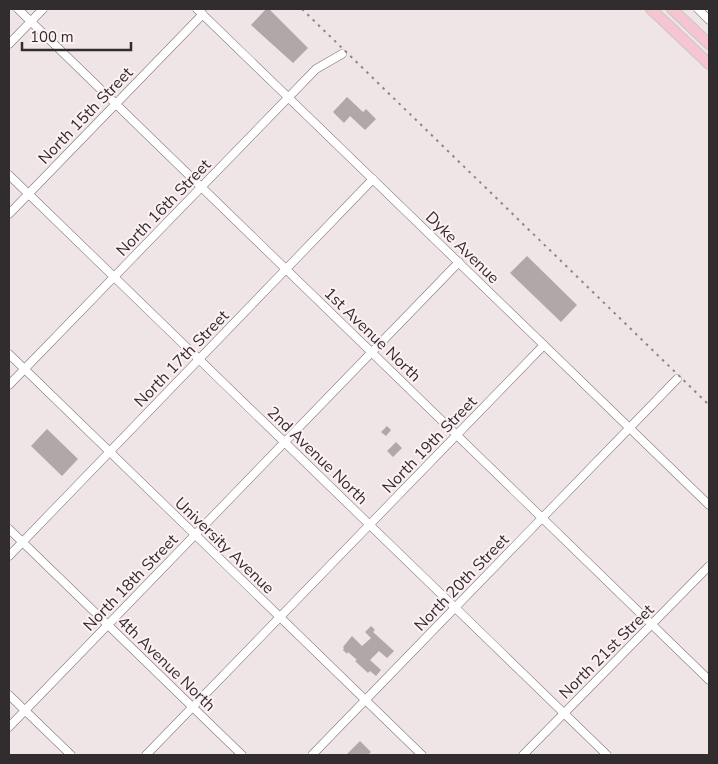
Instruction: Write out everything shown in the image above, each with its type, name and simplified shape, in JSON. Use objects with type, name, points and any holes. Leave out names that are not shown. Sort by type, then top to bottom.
[{"type":"main road","points":[[651,9],[709,64]]},
{"type":"main road","points":[[672,9],[709,44]]},
{"type":"street","name":"1st Avenue North","points":[[18,9],[709,680]]},
{"type":"street","points":[[9,44],[43,9]]},
{"type":"street","points":[[698,9],[709,20]]},
{"type":"street","name":"Dyke Avenue","points":[[200,11],[709,504]]},
{"type":"street","name":"North 15th Street","points":[[9,214],[115,104],[200,11]]},
{"type":"street","name":"North 16th Street","points":[[9,385],[316,68],[342,54]]},
{"type":"street","name":"2nd Avenue North","points":[[9,175],[607,755]]},
{"type":"street","name":"North 17th Street","points":[[9,556],[374,179]]},
{"type":"street","name":"North 18th Street","points":[[9,727],[459,262]]},
{"type":"street","name":"North 19th Street","points":[[146,755],[544,345]]},
{"type":"street","name":"University Avenue","points":[[9,354],[422,755]]},
{"type":"street","name":"North 20th Street","points":[[312,755],[677,379]]},
{"type":"street","name":"4th Avenue North","points":[[9,529],[242,755]]},
{"type":"street","name":"North 21st Street","points":[[523,755],[709,566]]},
{"type":"street","points":[[9,695],[71,755]]},
{"type":"building","points":[[266,9],[269,9],[308,48],[293,63],[251,25]]},
{"type":"building","points":[[347,97],[363,112],[366,109],[376,119],[365,130],[350,116],[344,123],[333,112]]},
{"type":"building","points":[[527,256],[577,305],[561,322],[510,273]]},
{"type":"building","points":[[387,426],[391,430],[386,436],[381,432]]},
{"type":"building","points":[[47,429],[78,459],[62,476],[31,446]]},
{"type":"building","points":[[396,442],[402,448],[393,457],[387,451]]},
{"type":"building","points":[[371,626],[375,630],[373,632],[394,651],[387,658],[379,651],[370,660],[381,670],[376,676],[370,671],[368,673],[355,661],[357,660],[343,650],[343,647],[352,636],[362,646],[371,638],[365,632]]},
{"type":"building","points":[[360,741],[371,752],[368,755],[346,755]]},
{"type":"railway","points":[[302,9],[709,405]]}]
